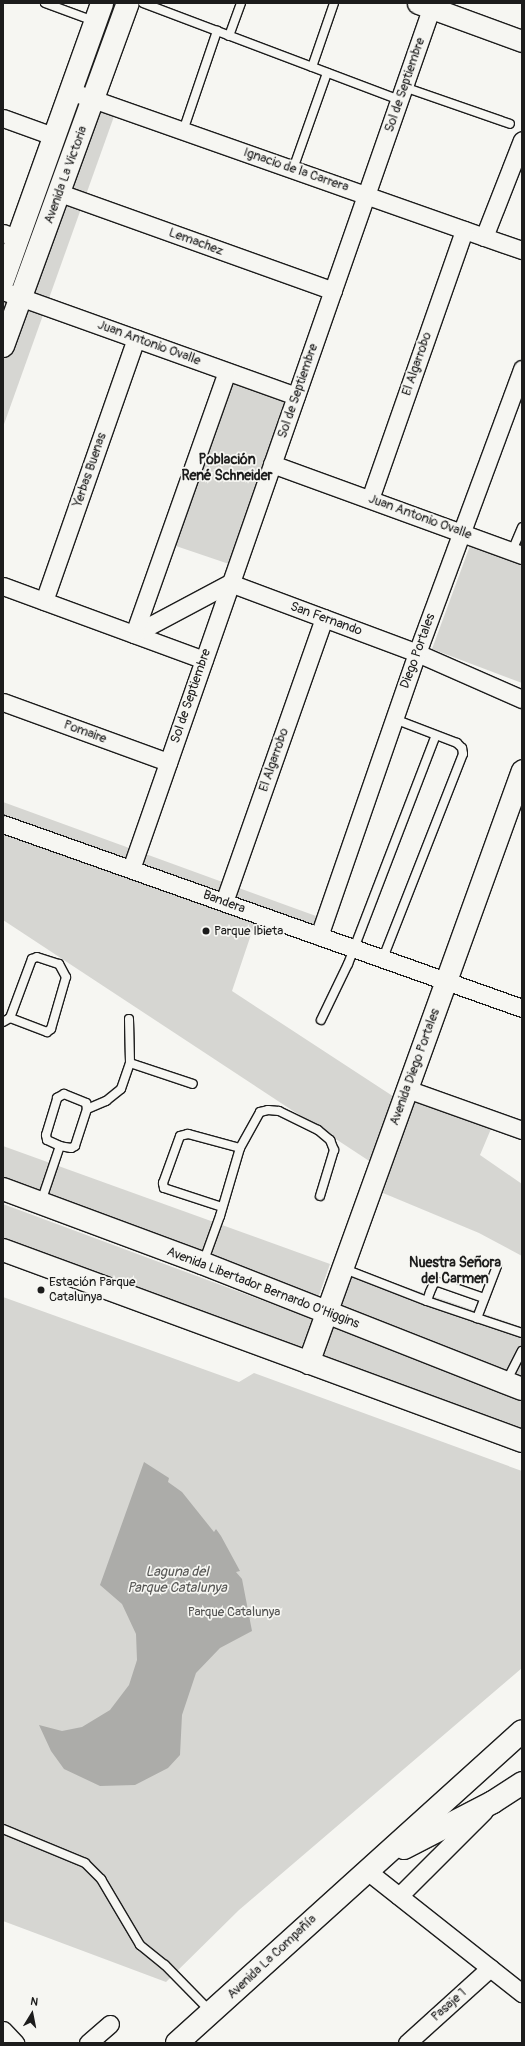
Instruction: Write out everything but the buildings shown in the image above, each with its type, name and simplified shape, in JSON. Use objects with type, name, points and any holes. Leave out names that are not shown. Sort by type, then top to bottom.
[{"type":"main road","name":"Avenida La Victoria","points":[[3,346],[12,294],[60,193],[128,3]]},
{"type":"main road","name":"Avenida La Victoria","points":[[3,280],[10,235],[53,136],[99,12]]},
{"type":"main road","name":"Avenida Libertador Bernardo O'Higgins","points":[[3,1189],[202,1263],[514,1386]]},
{"type":"main road","points":[[3,1250],[522,1441]]},
{"type":"main road","name":"Avenida La Compañía","points":[[178,2043],[366,1870],[522,1731]]},
{"type":"main road","name":"Avenida La Compañía","points":[[366,1870],[412,1843],[493,1802],[522,1783]]},
{"type":"street","points":[[428,5],[522,41]]},
{"type":"street","name":"Sol de Septiembre","points":[[131,869],[402,94],[428,5]]},
{"type":"street","name":"Ignacio de la Carrera","points":[[70,91],[522,250]]},
{"type":"street","points":[[3,118],[53,136]]},
{"type":"street","points":[[484,237],[522,140]]},
{"type":"street","name":"Lemachez","points":[[60,193],[333,291]]},
{"type":"street","name":"El Algarrobo","points":[[370,499],[464,230]]},
{"type":"street","name":"Juan Antonio Ovalle","points":[[12,294],[296,396]]},
{"type":"street","name":"Yerbas Buenas","points":[[44,601],[136,339]]},
{"type":"street","name":"Diego Portales","points":[[319,936],[417,653],[522,369]]},
{"type":"street","points":[[134,634],[228,372]]},
{"type":"street","name":"Juan Antonio Ovalle","points":[[272,464],[517,553]]},
{"type":"street","points":[[134,634],[230,583]]},
{"type":"street","name":"San Fernando","points":[[230,583],[417,653],[522,699]]},
{"type":"street","points":[[3,586],[204,660]]},
{"type":"street","name":"El Algarrobo","points":[[224,902],[324,618]]},
{"type":"street","name":"Pomaire","points":[[3,702],[168,762]]},
{"type":"street","name":"Avenida Diego Portales","points":[[308,1363],[522,770]]},
{"type":"street","name":"Bandera","points":[[3,824],[522,1008]]},
{"type":"street","points":[[407,1089],[522,1130]]},
{"type":"street","points":[[399,1896],[493,1802]]},
{"type":"street","points":[[366,1870],[522,1993]]},
{"type":"street","name":"Pasaje 1","points":[[407,2043],[490,1968]]},
{"type":"street","points":[[88,2043],[110,2024]]},
{"type":"street","points":[[3,2030],[16,2043]]},
{"type":"lane","points":[[45,3],[99,12]]},
{"type":"lane","points":[[143,3],[327,73],[510,124]]},
{"type":"lane","points":[[229,36],[241,3]]},
{"type":"lane","points":[[312,67],[334,3]]},
{"type":"lane","points":[[183,131],[217,31]]},
{"type":"lane","points":[[294,169],[327,73]]},
{"type":"lane","points":[[517,553],[522,527]]},
{"type":"lane","points":[[383,958],[463,754],[462,748],[457,743],[435,737],[394,719]]},
{"type":"lane","points":[[321,1020],[354,948],[435,737]]},
{"type":"lane","points":[[37,957],[59,964],[66,977],[50,1029],[47,1032],[6,1020],[32,959],[37,957]]},
{"type":"lane","points":[[87,1109],[106,1102],[121,1089],[130,1063],[129,1019]]},
{"type":"lane","points":[[130,1063],[194,1084]]},
{"type":"lane","points":[[64,1094],[83,1101],[87,1109],[75,1146],[60,1146],[47,1140],[46,1135],[57,1098],[64,1094]]},
{"type":"lane","points":[[202,1263],[222,1208],[240,1148],[260,1112],[268,1110],[279,1111],[318,1130],[330,1140],[334,1150],[320,1196]]},
{"type":"lane","points":[[222,1208],[169,1191],[164,1188],[163,1183],[180,1136],[188,1134],[240,1148]]},
{"type":"lane","points":[[40,1204],[60,1146]]},
{"type":"lane","points":[[477,1318],[497,1266]]},
{"type":"lane","points":[[342,1268],[427,1301],[522,1334]]},
{"type":"lane","points":[[427,1301],[434,1283],[438,1282],[484,1298]]},
{"type":"lane","points":[[514,1386],[522,1351]]},
{"type":"lane","points":[[3,1829],[85,1863],[101,1879],[140,1945],[165,1965],[212,2012]]},
{"type":"green space","points":[[70,91],[117,108],[3,427],[3,279]]},
{"type":"green space","points":[[231,370],[289,390],[229,564],[170,544]]},
{"type":"green space","points":[[471,543],[522,562],[522,683],[432,649]]},
{"type":"green space","name":"Parque Ibieta","points":[[3,802],[316,916],[314,927],[260,908],[232,991],[411,1108],[417,1091],[496,1117],[480,1155],[522,1184],[522,1256],[479,1233],[383,1193],[389,1174],[3,920]]},
{"type":"green space","points":[[3,1146],[330,1264],[317,1301],[3,1180]]},
{"type":"green space","points":[[3,1204],[522,1397],[522,1432],[3,1242]]},
{"type":"green space","points":[[351,1268],[522,1327],[522,1379],[336,1309]]},
{"type":"green space","name":"Parque Catalunya","points":[[3,1297],[239,1382],[254,1373],[522,1471],[522,1668],[239,1910],[166,1982],[3,1921]]},
{"type":"water","name":"Laguna del Parque Catalunya","points":[[144,1462],[169,1478],[168,1482],[182,1492],[214,1532],[216,1529],[221,1536],[240,1571],[236,1572],[242,1579],[252,1631],[220,1648],[196,1673],[182,1715],[180,1755],[168,1768],[135,1785],[100,1786],[64,1769],[51,1751],[39,1725],[62,1731],[82,1727],[110,1710],[129,1685],[137,1660],[136,1634],[122,1604],[100,1585]]},
{"type":"place","name":"Parque Ibieta","points":[[206,931]]},
{"type":"place","name":"Estación Parque Catalunya","points":[[41,1290]]},
{"type":"district","name":"Población René Schneider","points":[[227,468]]},
{"type":"district","name":"Nuestra Señora del Carmen","points":[[455,1272]]}]
